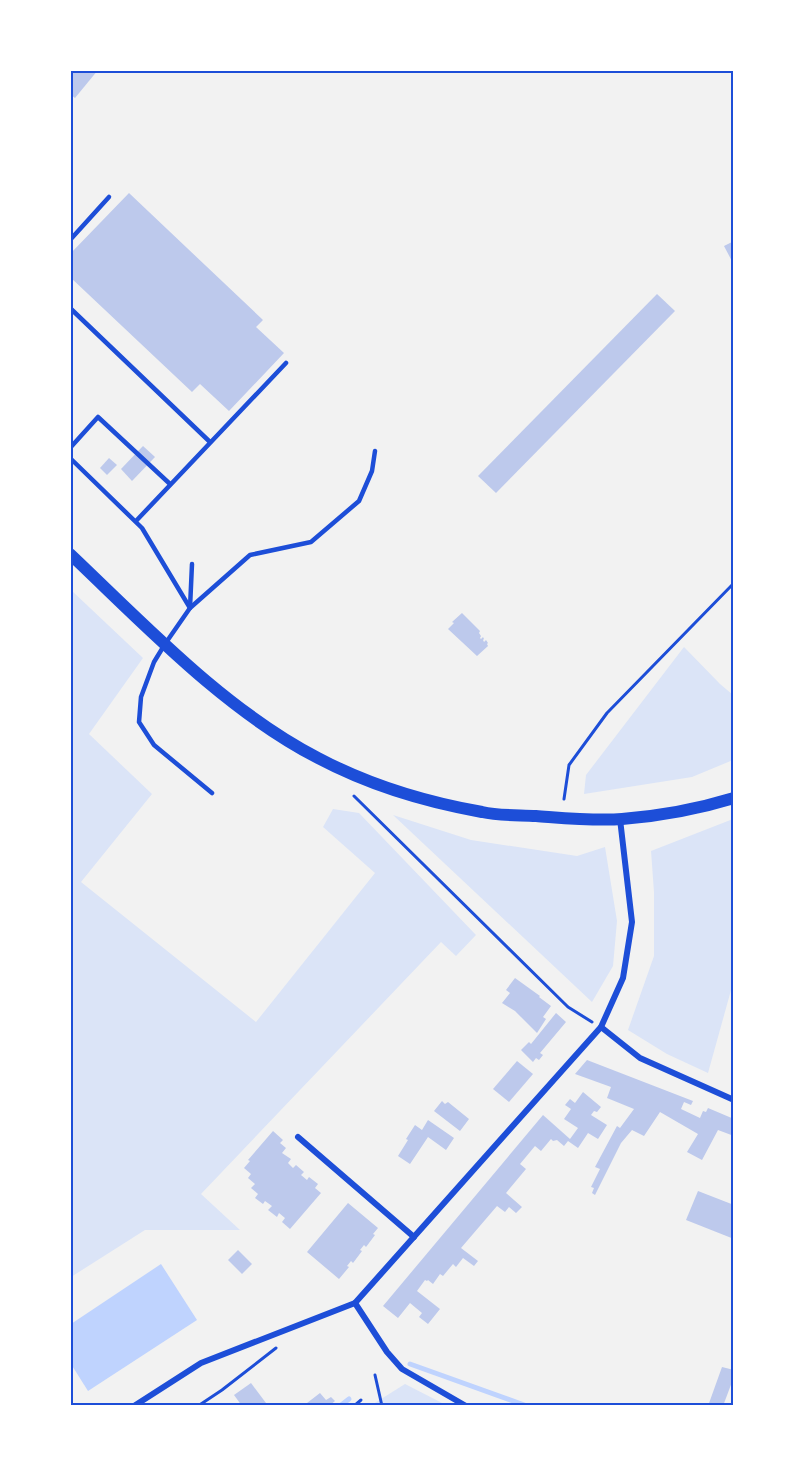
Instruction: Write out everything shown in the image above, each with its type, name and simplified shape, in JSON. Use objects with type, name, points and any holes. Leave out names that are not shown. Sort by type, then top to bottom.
[{"type":"main road","points":[[70,554],[165,644],[226,697],[271,730],[318,758],[364,779],[411,796],[484,813],[563,818],[620,819],[697,807],[734,798]]},
{"type":"street","points":[[134,1406],[201,1363],[355,1303],[601,1027],[623,978],[632,922],[620,819]]},
{"type":"street","points":[[601,1027],[640,1058],[734,1100]]},
{"type":"street","points":[[298,1137],[414,1237]]},
{"type":"street","points":[[355,1303],[387,1352],[402,1369],[466,1406]]},
{"type":"lane","points":[[70,240],[109,197]]},
{"type":"lane","points":[[70,308],[210,442]]},
{"type":"lane","points":[[136,521],[286,363]]},
{"type":"lane","points":[[70,448],[98,417],[170,484]]},
{"type":"lane","points":[[212,793],[154,745],[140,722],[141,697],[154,662],[190,608],[250,555],[311,542],[359,501],[372,471],[375,451]]},
{"type":"lane","points":[[70,458],[142,528],[190,608]]},
{"type":"lane","points":[[190,608],[192,564]]},
{"type":"path","points":[[564,799],[569,765],[607,713],[734,583]]},
{"type":"path","points":[[354,796],[568,1007],[601,1027]]},
{"type":"path","points":[[198,1406],[278,1347]]},
{"type":"path","points":[[375,1375],[382,1406]]},
{"type":"path","points":[[356,1406],[361,1400]]},
{"type":"shaded area","points":[[71,590],[143,658],[89,734],[152,794],[81,882],[256,1022],[375,873],[323,827],[333,809],[359,813],[476,935],[456,956],[441,942],[201,1194],[240,1230],[145,1230],[71,1277]]},
{"type":"shaded area","points":[[684,647],[733,695],[733,760],[692,777],[584,794],[586,775]]},
{"type":"shaded area","points":[[393,815],[471,840],[577,856],[605,847],[617,921],[613,966],[592,1002]]},
{"type":"shaded area","points":[[733,819],[733,983],[708,1073],[667,1054],[628,1030],[654,956],[654,892],[651,851]]},
{"type":"shaded area","points":[[405,1384],[446,1405],[370,1406]]},
{"type":"water","points":[[161,1264],[197,1320],[88,1391],[71,1364],[71,1324]]},
{"type":"building","points":[[70,70],[98,70],[75,98],[70,94]]},
{"type":"building","points":[[129,193],[263,320],[256,327],[284,353],[229,411],[200,384],[192,392],[70,277],[70,254]]},
{"type":"building","points":[[734,241],[734,265],[724,246]]},
{"type":"building","points":[[657,294],[675,311],[496,493],[478,476]]},
{"type":"building","points":[[143,446],[155,457],[132,481],[121,469]]},
{"type":"building","points":[[109,458],[117,465],[107,475],[100,468]]},
{"type":"building","points":[[462,613],[480,631],[480,638],[483,637],[484,642],[486,640],[488,643],[488,646],[477,656],[448,629]]},
{"type":"building","points":[[515,978],[551,1006],[543,1017],[546,1019],[537,1033],[515,1011],[502,1003],[510,993],[506,990]]},
{"type":"building","points":[[556,1013],[566,1022],[540,1053],[543,1055],[539,1060],[536,1058],[533,1062],[521,1050],[529,1042],[531,1044]]},
{"type":"building","points":[[587,1060],[693,1101],[691,1105],[684,1102],[681,1109],[700,1118],[703,1111],[706,1112],[708,1108],[734,1119],[734,1136],[718,1130],[702,1160],[687,1152],[698,1134],[660,1112],[644,1136],[632,1130],[621,1143],[595,1195],[592,1193],[594,1188],[591,1187],[600,1169],[595,1167],[617,1126],[620,1128],[634,1109],[607,1098],[611,1087],[575,1074]]},
{"type":"building","points":[[517,1061],[533,1074],[509,1102],[493,1089]]},
{"type":"building","points":[[583,1092],[601,1107],[591,1115],[607,1125],[598,1139],[588,1133],[578,1148],[568,1141],[564,1146],[557,1140],[551,1139],[541,1151],[535,1146],[520,1164],[526,1169],[506,1193],[522,1207],[516,1213],[509,1207],[505,1212],[497,1206],[461,1248],[478,1261],[474,1266],[463,1258],[456,1267],[453,1264],[443,1276],[440,1274],[433,1284],[425,1280],[417,1291],[440,1309],[428,1324],[419,1317],[422,1313],[410,1303],[398,1318],[383,1306],[543,1115],[570,1139],[578,1128],[564,1119],[571,1109],[565,1105],[570,1099],[575,1103]]},
{"type":"building","points":[[442,1101],[445,1104],[448,1102],[469,1119],[460,1131],[434,1111]]},
{"type":"building","points":[[428,1120],[454,1138],[446,1150],[428,1137],[410,1164],[398,1156],[415,1125],[422,1130]]},
{"type":"building","points":[[273,1131],[283,1140],[280,1143],[286,1148],[282,1153],[291,1159],[288,1163],[293,1168],[296,1165],[304,1172],[301,1175],[307,1180],[309,1177],[318,1184],[315,1188],[321,1193],[290,1229],[282,1222],[285,1218],[279,1213],[277,1217],[268,1210],[272,1206],[265,1201],[263,1204],[255,1198],[258,1194],[251,1188],[255,1184],[248,1178],[251,1174],[244,1168]]},
{"type":"building","points":[[698,1191],[734,1205],[734,1239],[686,1220]]},
{"type":"building","points":[[348,1203],[378,1228],[366,1247],[364,1245],[360,1250],[362,1251],[353,1263],[351,1261],[339,1279],[307,1252]]},
{"type":"building","points":[[238,1250],[252,1264],[242,1274],[228,1260]]},
{"type":"building","points":[[722,1367],[734,1370],[734,1383],[732,1382],[723,1406],[708,1406]]},
{"type":"building","points":[[251,1383],[266,1403],[264,1406],[242,1406],[234,1395]]},
{"type":"building","points":[[320,1393],[326,1400],[331,1397],[335,1401],[329,1406],[309,1406],[307,1403]]},
{"type":"waterway","points":[[410,1364],[527,1406]]},
{"type":"waterway","points":[[340,1406],[349,1399]]}]
